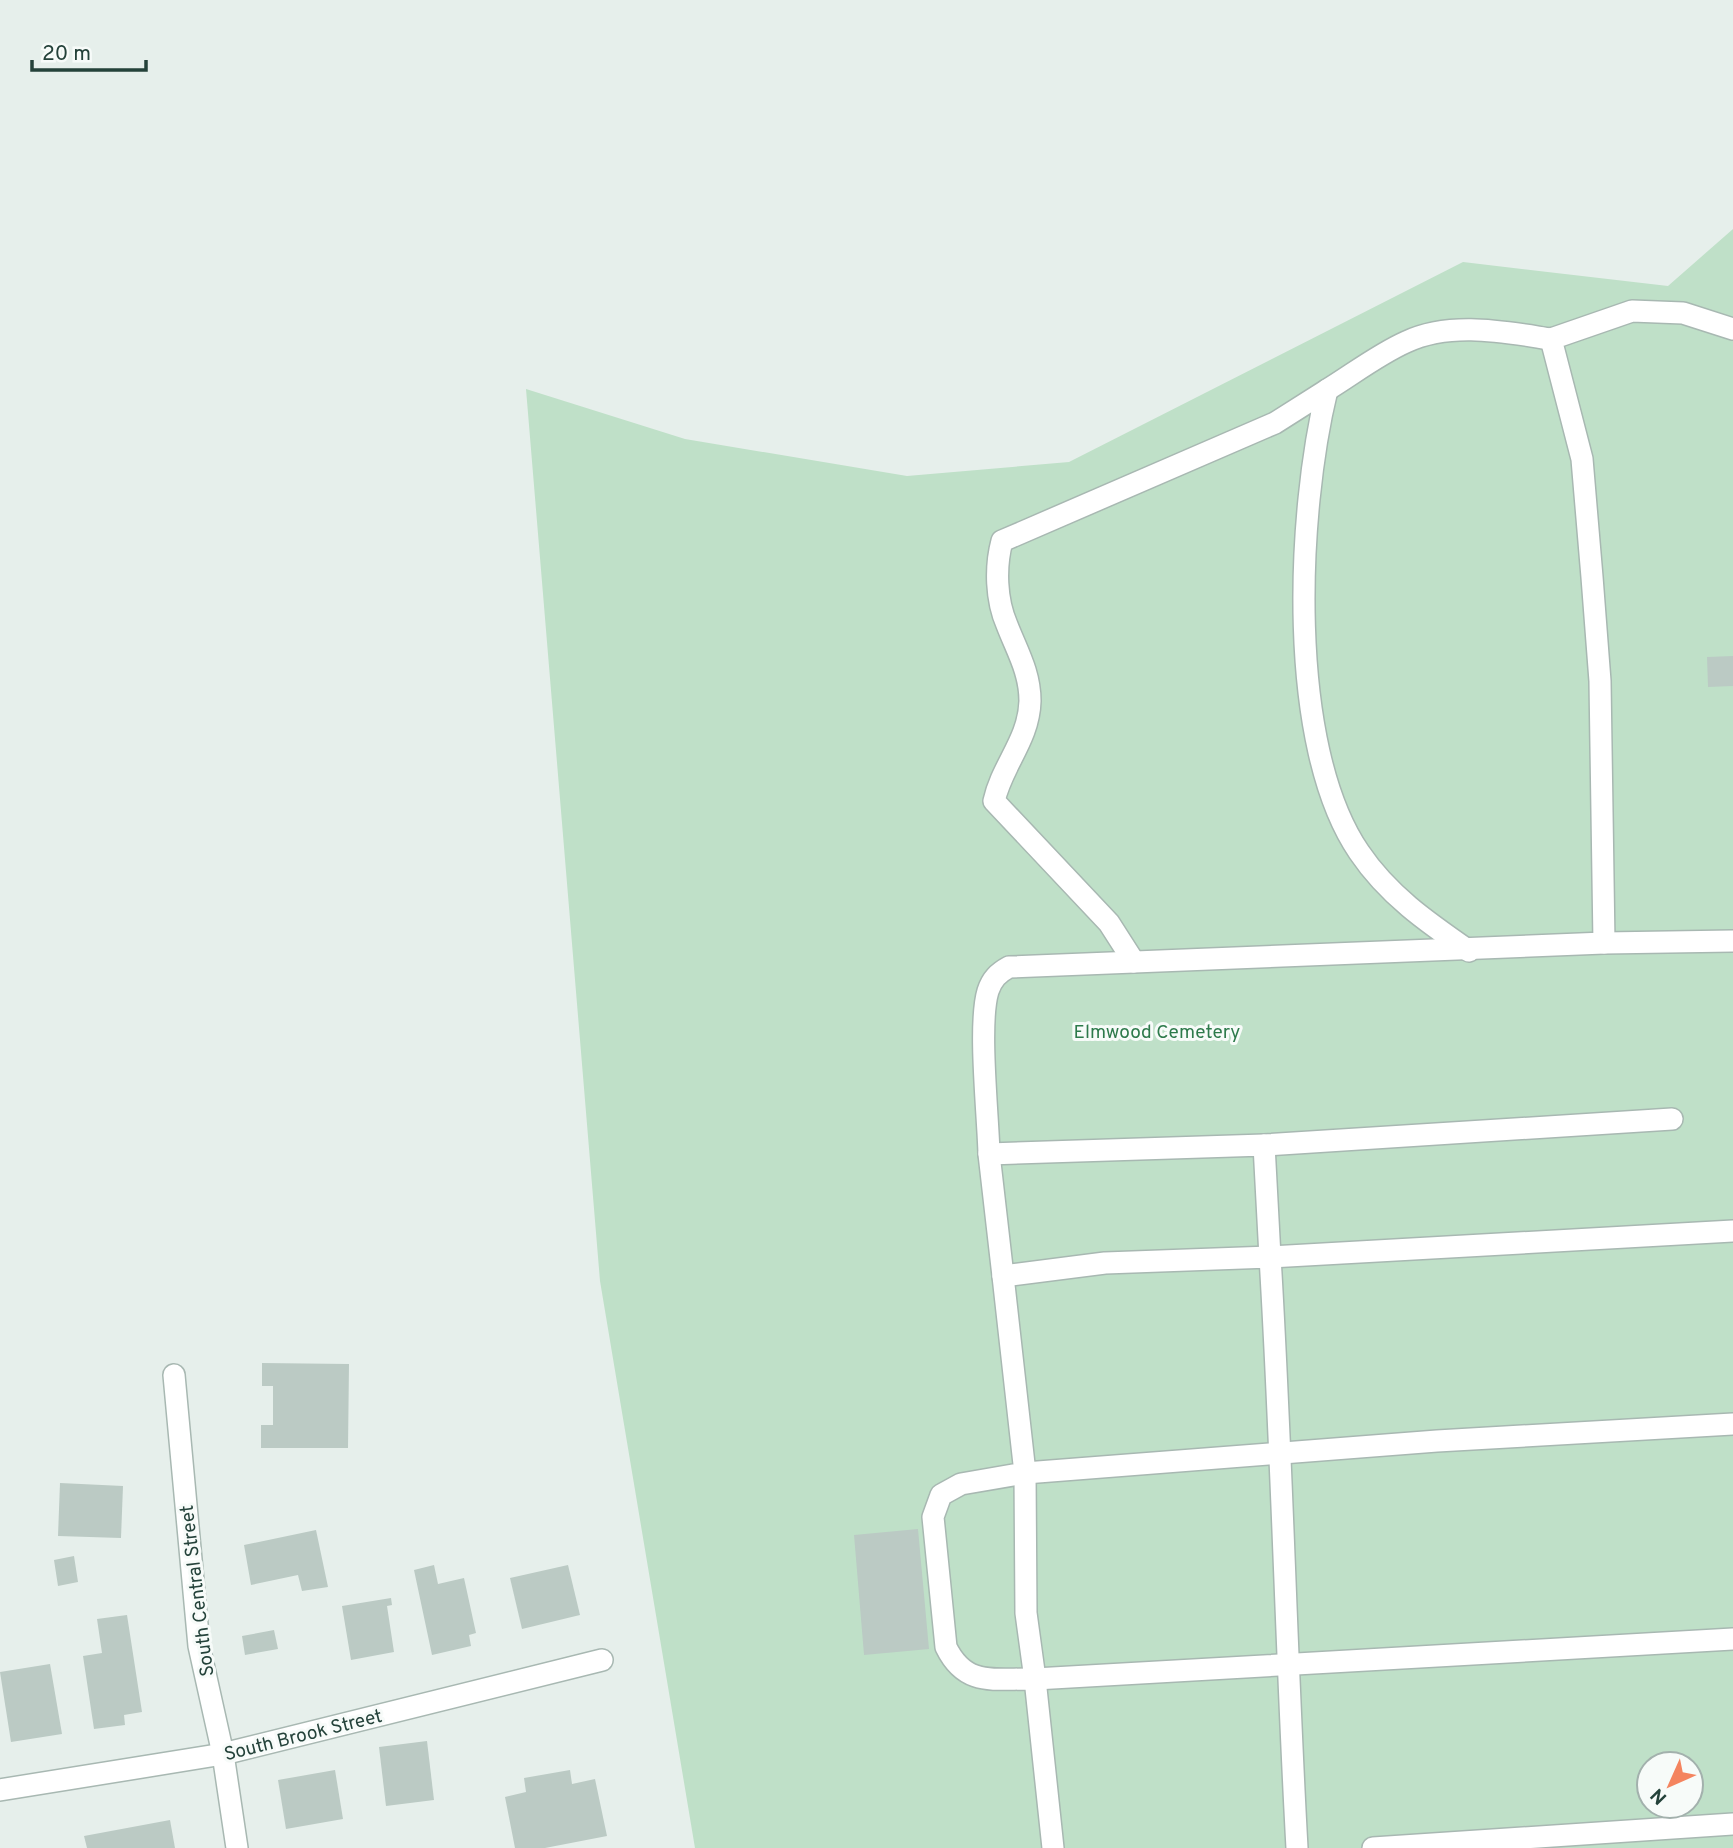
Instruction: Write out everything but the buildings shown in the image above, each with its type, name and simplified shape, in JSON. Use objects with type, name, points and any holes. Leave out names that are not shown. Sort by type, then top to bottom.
[{"type":"street","points":[[1134,962],[1110,923],[994,801],[998,782],[1025,733],[1030,701],[1024,661],[1006,623],[1000,592],[997,562],[1002,541],[1275,423],[1407,341],[1439,333],[1473,330],[1551,339],[1632,311],[1683,313],[1733,329]]},
{"type":"street","points":[[1551,339],[1582,459],[1590,550],[1600,681],[1604,943]]},
{"type":"street","points":[[1327,390],[1315,441],[1307,507],[1307,680],[1317,744],[1333,801],[1358,851],[1383,883],[1416,915],[1469,951]]},
{"type":"street","points":[[1053,1848],[1026,1614],[1025,1473],[989,1153],[985,1032],[988,992],[996,974],[1009,967],[1469,951],[1604,943],[1733,942]]},
{"type":"street","points":[[989,1153],[1264,1144],[1672,1119]]},
{"type":"street","points":[[1264,1144],[1282,1454],[1287,1662],[1297,1848]]},
{"type":"street","points":[[1003,1276],[1105,1263],[1270,1257],[1733,1231]]},
{"type":"street","name":"South Central Street","points":[[174,1374],[199,1646],[223,1754],[237,1848]]},
{"type":"street","points":[[1733,1424],[1025,1473],[961,1485],[941,1495],[933,1517],[946,1647],[955,1666],[976,1678],[1035,1679],[1287,1662],[1733,1639]]},
{"type":"street","name":"South Brook Street","points":[[0,1790],[223,1754],[602,1660]]},
{"type":"street","points":[[1373,1848],[1733,1824]]},
{"type":"green space","name":"Elmwood Cemetery","points":[[1733,229],[1733,1848],[695,1848],[600,1281],[526,389],[685,439],[907,476],[1069,462],[1463,262],[1668,286]]}]
